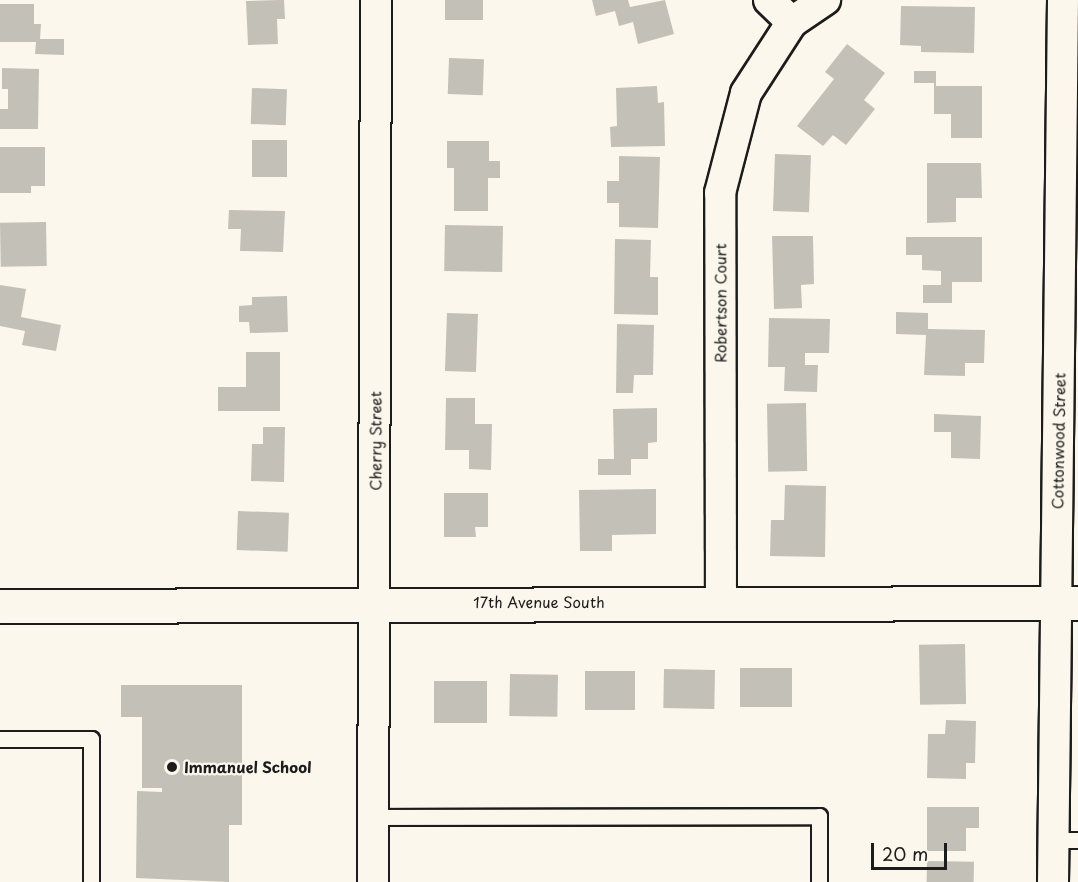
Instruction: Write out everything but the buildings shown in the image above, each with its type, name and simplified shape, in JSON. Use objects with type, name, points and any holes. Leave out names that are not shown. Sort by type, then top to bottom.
[{"type":"street","name":"Cherry Street","points":[[373,882],[376,0]]},
{"type":"street","points":[[769,0],[792,21]]},
{"type":"street","name":"Robertson Court","points":[[721,602],[720,192],[746,93],[792,21],[825,0]]},
{"type":"street","name":"Cottonwood Street","points":[[1053,882],[1066,840],[1067,603],[1062,0]]},
{"type":"street","name":"17th Avenue South","points":[[0,606],[721,602],[1067,603]]},
{"type":"lane","points":[[0,739],[91,739],[91,882]]},
{"type":"lane","points":[[373,817],[819,816],[819,882]]},
{"type":"place","name":"Immanuel School","points":[[172,767]]}]
